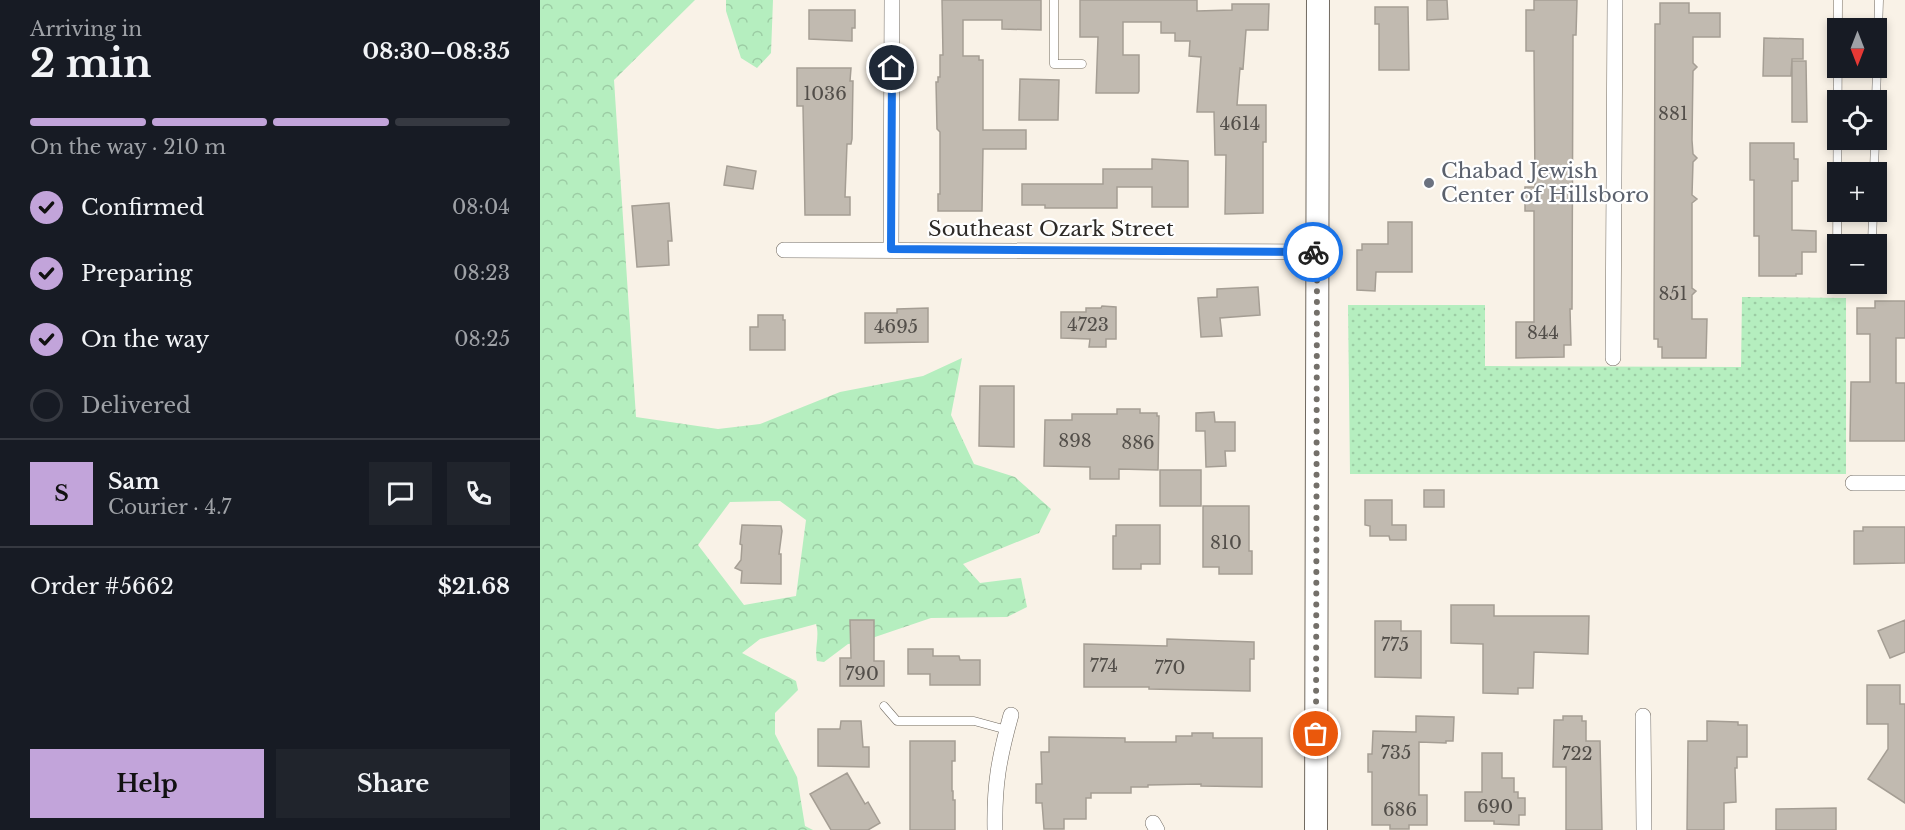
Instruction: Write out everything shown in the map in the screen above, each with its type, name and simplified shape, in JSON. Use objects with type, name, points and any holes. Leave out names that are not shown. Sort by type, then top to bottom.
[{"type":"main road","points":[[1316,830],[1318,0]]},
{"type":"street","points":[[891,249],[892,0]]},
{"type":"street","points":[[1613,358],[1614,0]]},
{"type":"street","name":"Southeast Ozark Street","points":[[784,250],[1317,252]]},
{"type":"street","points":[[1853,483],[1905,483]]},
{"type":"street","points":[[1643,716],[1644,830]]},
{"type":"street","points":[[995,830],[995,785],[1009,723]]},
{"type":"lane","points":[[1054,0],[1054,64],[1082,64]]},
{"type":"lane","points":[[1837,234],[1838,0]]},
{"type":"lane","points":[[1876,90],[1879,0]]},
{"type":"lane","points":[[885,706],[897,721],[1009,723]]},
{"type":"green space","points":[[540,0],[695,0],[614,80],[636,417],[718,429],[760,424],[840,392],[923,376],[962,358],[951,415],[974,464],[1015,477],[1051,509],[1039,533],[963,564],[980,583],[1021,578],[1027,607],[1007,617],[931,618],[875,637],[868,642],[848,644],[824,662],[817,661],[816,624],[760,639],[742,653],[796,681],[798,690],[775,713],[775,734],[797,777],[805,826],[813,830],[540,830]],"holes":[[[780,501],[806,520],[796,596],[744,605],[698,545],[730,502]]]},
{"type":"green space","points":[[726,0],[773,0],[771,53],[757,68],[741,58],[726,11]]},
{"type":"green space","points":[[1742,297],[1846,298],[1846,474],[1350,474],[1348,305],[1485,305],[1485,366],[1741,367]]},
{"type":"building","points":[[942,0],[1041,0],[1041,30],[1002,29],[1002,20],[963,20],[963,56],[979,56],[979,60],[983,60],[983,130],[1026,130],[1026,149],[983,149],[982,211],[938,211],[940,132],[937,129],[936,82],[940,77],[940,55],[943,55]]},
{"type":"building","points":[[1080,0],[1197,0],[1197,11],[1232,10],[1232,4],[1269,4],[1268,30],[1246,30],[1237,105],[1266,105],[1266,142],[1263,142],[1263,213],[1225,214],[1226,155],[1215,155],[1214,112],[1197,112],[1201,57],[1189,56],[1190,41],[1175,41],[1175,33],[1161,33],[1161,22],[1123,22],[1123,55],[1139,55],[1139,91],[1138,93],[1096,93],[1098,37],[1080,37]]},
{"type":"building","points":[[1427,0],[1447,0],[1448,19],[1427,20]]},
{"type":"building","points":[[1534,0],[1577,0],[1576,35],[1573,35],[1571,345],[1564,345],[1564,357],[1516,358],[1516,322],[1534,322],[1534,211],[1525,211],[1525,187],[1535,187],[1534,51],[1526,51],[1526,10],[1534,10]]},
{"type":"building","points":[[1660,3],[1689,3],[1689,13],[1720,13],[1720,37],[1693,37],[1693,63],[1697,67],[1693,71],[1692,140],[1693,154],[1697,158],[1693,162],[1692,195],[1697,199],[1692,203],[1692,288],[1696,291],[1692,295],[1692,319],[1707,319],[1706,358],[1662,358],[1662,347],[1658,347],[1658,339],[1654,339],[1655,24],[1660,24]]},
{"type":"building","points":[[1375,7],[1408,7],[1409,70],[1379,70],[1379,24],[1375,24]]},
{"type":"building","points":[[809,10],[855,10],[852,41],[809,39]]},
{"type":"building","points":[[1764,38],[1803,39],[1803,59],[1792,59],[1791,76],[1763,76]]},
{"type":"building","points":[[1792,61],[1806,61],[1807,122],[1792,122]]},
{"type":"building","points":[[797,68],[851,68],[850,81],[853,81],[852,139],[851,144],[847,144],[845,197],[850,197],[850,215],[805,215],[803,106],[797,106]]},
{"type":"building","points":[[1020,79],[1059,80],[1058,120],[1019,120]]},
{"type":"building","points":[[1750,143],[1794,143],[1794,159],[1798,159],[1798,181],[1792,181],[1792,230],[1816,231],[1816,252],[1802,252],[1802,274],[1759,276],[1759,236],[1754,236],[1754,180],[1750,180]]},
{"type":"building","points":[[1152,159],[1188,161],[1188,207],[1152,207],[1152,187],[1117,187],[1117,208],[1045,208],[1045,205],[1022,205],[1022,184],[1103,184],[1103,169],[1152,169]]},
{"type":"building","points":[[727,166],[756,171],[753,189],[724,185]]},
{"type":"building","points":[[669,203],[672,241],[668,241],[669,265],[637,267],[632,206]]},
{"type":"building","points":[[1388,222],[1412,222],[1412,272],[1376,272],[1375,291],[1357,290],[1357,250],[1362,250],[1362,244],[1388,244]]},
{"type":"building","points":[[1258,287],[1260,315],[1220,318],[1222,336],[1201,337],[1198,298],[1217,297],[1217,289]]},
{"type":"building","points":[[1875,301],[1905,301],[1905,338],[1896,338],[1896,383],[1905,383],[1905,441],[1850,441],[1851,382],[1870,382],[1870,334],[1857,334],[1857,308],[1875,308]]},
{"type":"building","points":[[1102,306],[1116,307],[1116,339],[1106,339],[1106,347],[1089,347],[1090,339],[1061,338],[1061,312],[1086,312],[1086,308],[1101,308]]},
{"type":"building","points":[[928,308],[928,342],[865,343],[865,313],[897,313],[897,309]]},
{"type":"building","points":[[758,315],[783,315],[785,350],[750,350],[750,327],[758,327]]},
{"type":"building","points":[[980,386],[1014,386],[1014,447],[979,446]]},
{"type":"building","points":[[1117,409],[1140,409],[1140,413],[1157,413],[1159,416],[1158,470],[1119,469],[1119,479],[1090,479],[1090,467],[1044,466],[1045,420],[1072,420],[1072,414],[1117,414]]},
{"type":"building","points":[[1214,412],[1215,422],[1235,422],[1235,451],[1225,451],[1226,466],[1206,467],[1205,431],[1196,431],[1196,413]]},
{"type":"building","points":[[1160,470],[1201,470],[1201,506],[1160,506]]},
{"type":"building","points":[[1424,490],[1444,490],[1444,507],[1424,507]]},
{"type":"building","points":[[1365,500],[1392,500],[1392,525],[1406,525],[1406,540],[1390,540],[1389,536],[1370,536],[1370,526],[1365,525]]},
{"type":"building","points":[[1203,506],[1249,506],[1249,551],[1252,551],[1252,574],[1219,574],[1219,567],[1203,567]]},
{"type":"building","points":[[742,525],[781,526],[779,554],[781,554],[781,584],[741,583],[742,571],[735,568],[741,560]]},
{"type":"building","points":[[1116,525],[1160,525],[1160,564],[1141,564],[1141,569],[1113,569],[1113,536],[1116,536]]},
{"type":"building","points":[[1863,527],[1905,527],[1905,563],[1854,564],[1854,531],[1863,531]]},
{"type":"building","points":[[1451,605],[1494,605],[1494,616],[1589,616],[1588,654],[1534,652],[1533,688],[1518,688],[1518,694],[1483,693],[1483,644],[1451,643]]},
{"type":"building","points":[[850,620],[874,620],[874,661],[884,661],[884,686],[840,686],[840,658],[851,658]]},
{"type":"building","points":[[1905,620],[1905,652],[1890,658],[1878,631]]},
{"type":"building","points":[[1375,621],[1401,621],[1401,631],[1421,631],[1421,678],[1375,677]]},
{"type":"building","points":[[1167,639],[1254,642],[1254,659],[1250,659],[1250,691],[1084,687],[1084,644],[1167,646]]},
{"type":"building","points":[[908,649],[933,649],[933,656],[959,656],[960,660],[980,660],[980,685],[930,685],[930,674],[908,674]]},
{"type":"building","points":[[1867,685],[1900,685],[1900,704],[1905,704],[1905,803],[1868,779],[1888,749],[1888,724],[1867,724]]},
{"type":"building","points":[[1416,716],[1454,717],[1453,741],[1419,742],[1419,795],[1427,795],[1427,825],[1409,825],[1409,829],[1390,829],[1390,825],[1372,825],[1372,772],[1368,772],[1368,754],[1372,754],[1373,731],[1416,732]]},
{"type":"building","points":[[1563,716],[1582,716],[1582,721],[1586,721],[1586,741],[1600,741],[1602,830],[1566,830],[1566,767],[1553,767],[1554,720],[1563,720]]},
{"type":"building","points":[[841,721],[861,721],[863,747],[869,747],[869,767],[818,766],[818,729],[840,729]]},
{"type":"building","points":[[1707,721],[1738,722],[1738,725],[1747,725],[1747,757],[1737,757],[1736,802],[1724,803],[1724,830],[1687,830],[1688,741],[1707,741]]},
{"type":"building","points":[[1192,733],[1213,733],[1213,738],[1262,738],[1262,787],[1201,786],[1201,784],[1148,785],[1148,787],[1131,787],[1131,793],[1091,793],[1091,798],[1086,798],[1086,819],[1064,819],[1064,829],[1044,829],[1042,803],[1036,803],[1036,784],[1042,784],[1041,752],[1049,752],[1049,737],[1125,738],[1125,742],[1176,742],[1176,736],[1192,736]]},
{"type":"building","points":[[910,741],[955,741],[952,791],[953,800],[955,800],[955,830],[910,830]]},
{"type":"building","points":[[1482,753],[1502,753],[1502,778],[1514,778],[1514,792],[1518,792],[1518,798],[1525,798],[1525,815],[1519,815],[1519,825],[1494,824],[1494,821],[1465,821],[1465,792],[1482,792]]},
{"type":"building","points":[[847,773],[865,804],[868,802],[880,823],[868,830],[831,830],[810,794]]},
{"type":"building","points":[[1836,808],[1836,830],[1776,830],[1776,809]]},
{"type":"way so far","points":[[1313,252],[1317,252],[1316,734]]},
{"type":"place","name":"Chabad Jewish Center of Hillsboro","points":[[1429,183]]},
{"type":"route","points":[[892,68],[891,249],[1313,252]]}]
